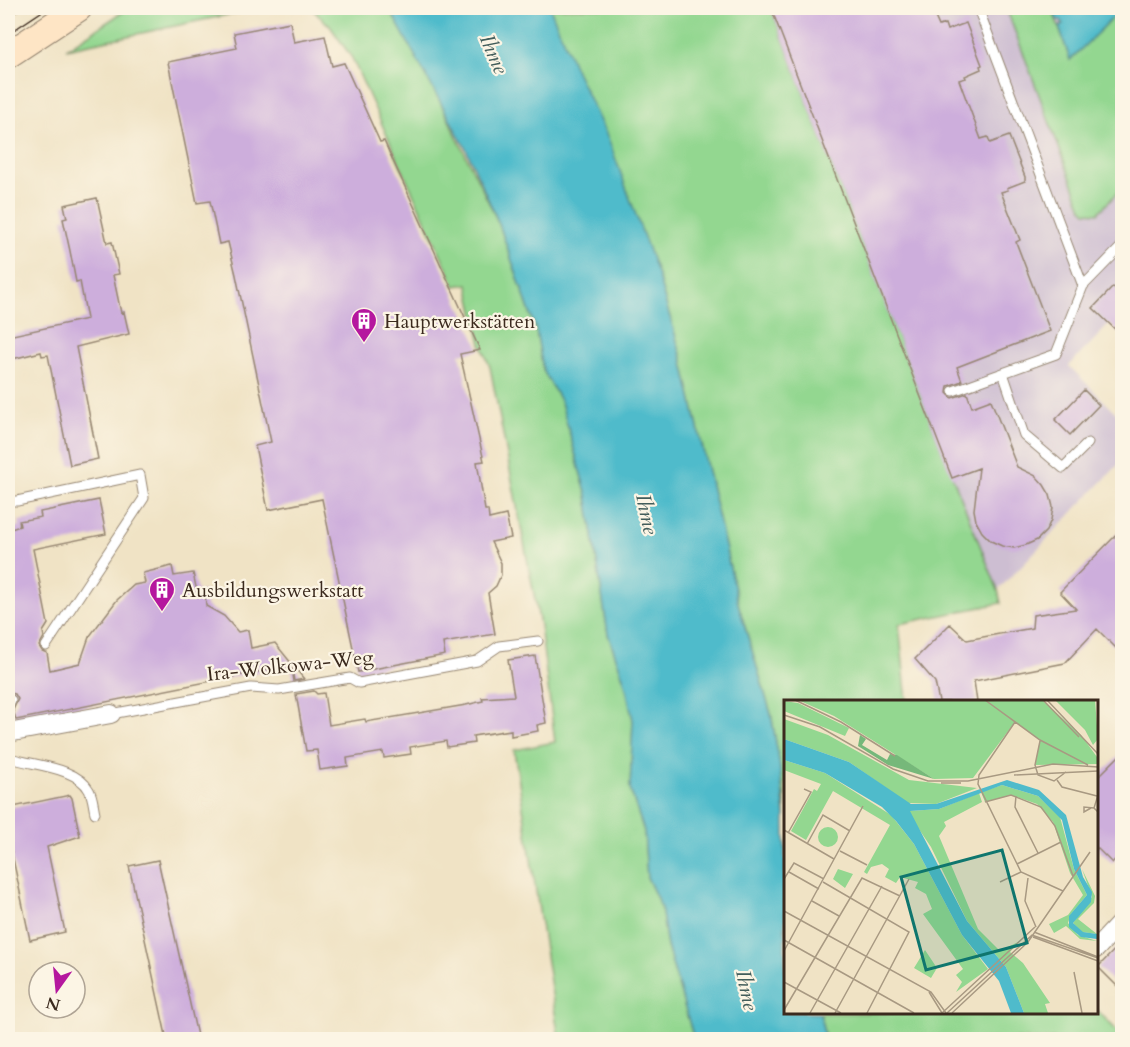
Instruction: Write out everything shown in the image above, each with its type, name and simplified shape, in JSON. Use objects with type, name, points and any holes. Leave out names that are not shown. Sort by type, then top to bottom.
[{"type":"street","points":[[8,55],[79,8]]},
{"type":"street","name":"Ira-Wolkowa-Weg","points":[[8,734],[111,714]]},
{"type":"street","points":[[1103,948],[1122,921]]},
{"type":"lane","points":[[978,8],[1083,286]]},
{"type":"lane","points":[[953,392],[1056,354],[1083,286],[1122,246]]},
{"type":"lane","points":[[1003,373],[1024,435],[1063,468],[1088,443]]},
{"type":"lane","points":[[8,501],[140,475],[144,498],[46,646]]},
{"type":"lane","name":"Ira-Wolkowa-Weg","points":[[111,714],[251,688],[279,690],[350,678],[359,683],[477,661],[499,646],[538,641]]},
{"type":"lane","points":[[8,757],[22,763],[65,771],[78,778],[90,792],[95,813]]},
{"type":"shaded area","points":[[771,8],[1122,8],[1122,311],[1069,366],[1122,419],[1122,461],[998,590],[941,448]]},
{"type":"green space","points":[[129,8],[260,8],[66,49]]},
{"type":"green space","points":[[311,8],[389,8],[432,85],[499,224],[536,330],[543,370],[561,402],[587,496],[608,634],[625,683],[633,720],[630,789],[644,831],[647,877],[661,907],[667,946],[694,1039],[559,1039],[514,750],[555,742],[540,625],[490,367],[481,344],[468,284],[455,286],[352,58],[330,26]]},
{"type":"green space","points":[[549,8],[771,8],[998,590],[1001,603],[899,624],[907,700],[784,700],[784,807],[771,714],[739,607],[682,358],[657,273]]},
{"type":"green space","points":[[1006,8],[1052,8],[1070,59],[1122,9],[1122,188],[1098,213],[1086,212],[1082,208]]},
{"type":"green space","points":[[1097,1010],[1122,1036],[1122,1039],[825,1039],[820,1014],[1097,1014]]},
{"type":"water","name":"Ihme","points":[[389,8],[550,8],[576,71],[608,138],[657,273],[682,358],[739,607],[771,714],[779,760],[784,807],[784,1014],[820,1014],[825,1039],[694,1039],[667,946],[661,907],[647,877],[644,831],[630,789],[633,720],[625,683],[608,634],[587,496],[561,402],[543,370],[536,330],[499,224],[466,149]]},
{"type":"water","points":[[1052,8],[1122,9],[1070,60],[1059,27],[1063,25],[1061,20],[1057,20]]},
{"type":"building","points":[[771,8],[931,8],[939,26],[945,24],[947,30],[966,23],[982,65],[981,69],[959,80],[981,139],[988,137],[990,143],[1009,136],[1025,177],[1025,181],[1001,192],[1020,240],[1016,242],[1050,331],[957,367],[962,381],[948,386],[947,393],[952,398],[967,393],[972,407],[991,400],[1017,467],[1036,476],[1044,485],[1053,507],[1046,531],[1037,540],[1014,548],[991,541],[982,532],[976,521],[974,510],[979,468],[952,478]]},
{"type":"building","name":"Hauptwerkstätten","points":[[290,22],[294,42],[325,36],[332,66],[344,63],[380,142],[384,141],[480,350],[460,354],[484,461],[477,462],[485,510],[488,510],[489,519],[506,515],[511,538],[491,542],[501,563],[501,575],[496,586],[488,593],[495,634],[443,643],[445,655],[358,672],[322,499],[268,510],[255,446],[271,442],[236,275],[228,242],[219,244],[210,201],[197,203],[168,62],[237,48],[234,33]]},
{"type":"building","points":[[97,198],[107,243],[112,242],[119,274],[113,275],[121,313],[124,312],[129,334],[76,347],[98,459],[70,465],[48,355],[42,356],[41,352],[8,360],[8,336],[87,319],[80,281],[76,282],[63,219],[67,218],[64,205]]},
{"type":"building","points":[[1113,287],[1122,296],[1122,336],[1093,308]]},
{"type":"building","points":[[1084,390],[1099,405],[1070,435],[1055,420]]},
{"type":"building","points":[[99,500],[106,534],[33,549],[48,624],[39,646],[47,653],[50,670],[80,663],[89,637],[117,600],[134,585],[145,583],[143,573],[172,566],[174,576],[193,573],[197,592],[205,591],[206,606],[224,616],[238,632],[248,630],[251,648],[275,643],[304,679],[294,681],[292,669],[274,672],[272,669],[16,720],[13,710],[18,699],[15,694],[10,693],[8,681],[8,530],[20,526],[19,521],[41,517],[40,512]]},
{"type":"building","points":[[1122,529],[1122,654],[1097,629],[1065,663],[974,681],[977,700],[939,700],[935,682],[915,659],[950,624],[967,640],[1032,628],[1033,615],[1076,609],[1060,592]]},
{"type":"building","points":[[535,656],[546,723],[537,725],[538,731],[511,736],[511,730],[473,736],[474,743],[447,747],[446,741],[410,747],[411,754],[384,758],[383,752],[347,758],[348,766],[320,770],[317,750],[306,751],[296,694],[314,691],[317,694],[324,693],[329,725],[365,719],[366,722],[466,705],[483,701],[482,698],[514,696],[508,660]]},
{"type":"building","points":[[1122,753],[1122,852],[1112,863],[1097,848],[1097,778]]},
{"type":"building","points":[[70,795],[80,836],[47,847],[65,932],[30,940],[11,849],[8,849],[8,808]]},
{"type":"building","points":[[158,860],[198,1040],[167,1040],[129,866]]},
{"type":"building","points":[[1122,942],[1122,991],[1098,967]]},
{"type":"tram line","points":[[8,17],[21,8]]},
{"type":"tram line","points":[[8,34],[47,8]]},
{"type":"place","name":"Hauptwerkstätten","points":[[364,344]]},
{"type":"place","name":"Ausbildungswerkstatt","points":[[162,613]]}]
